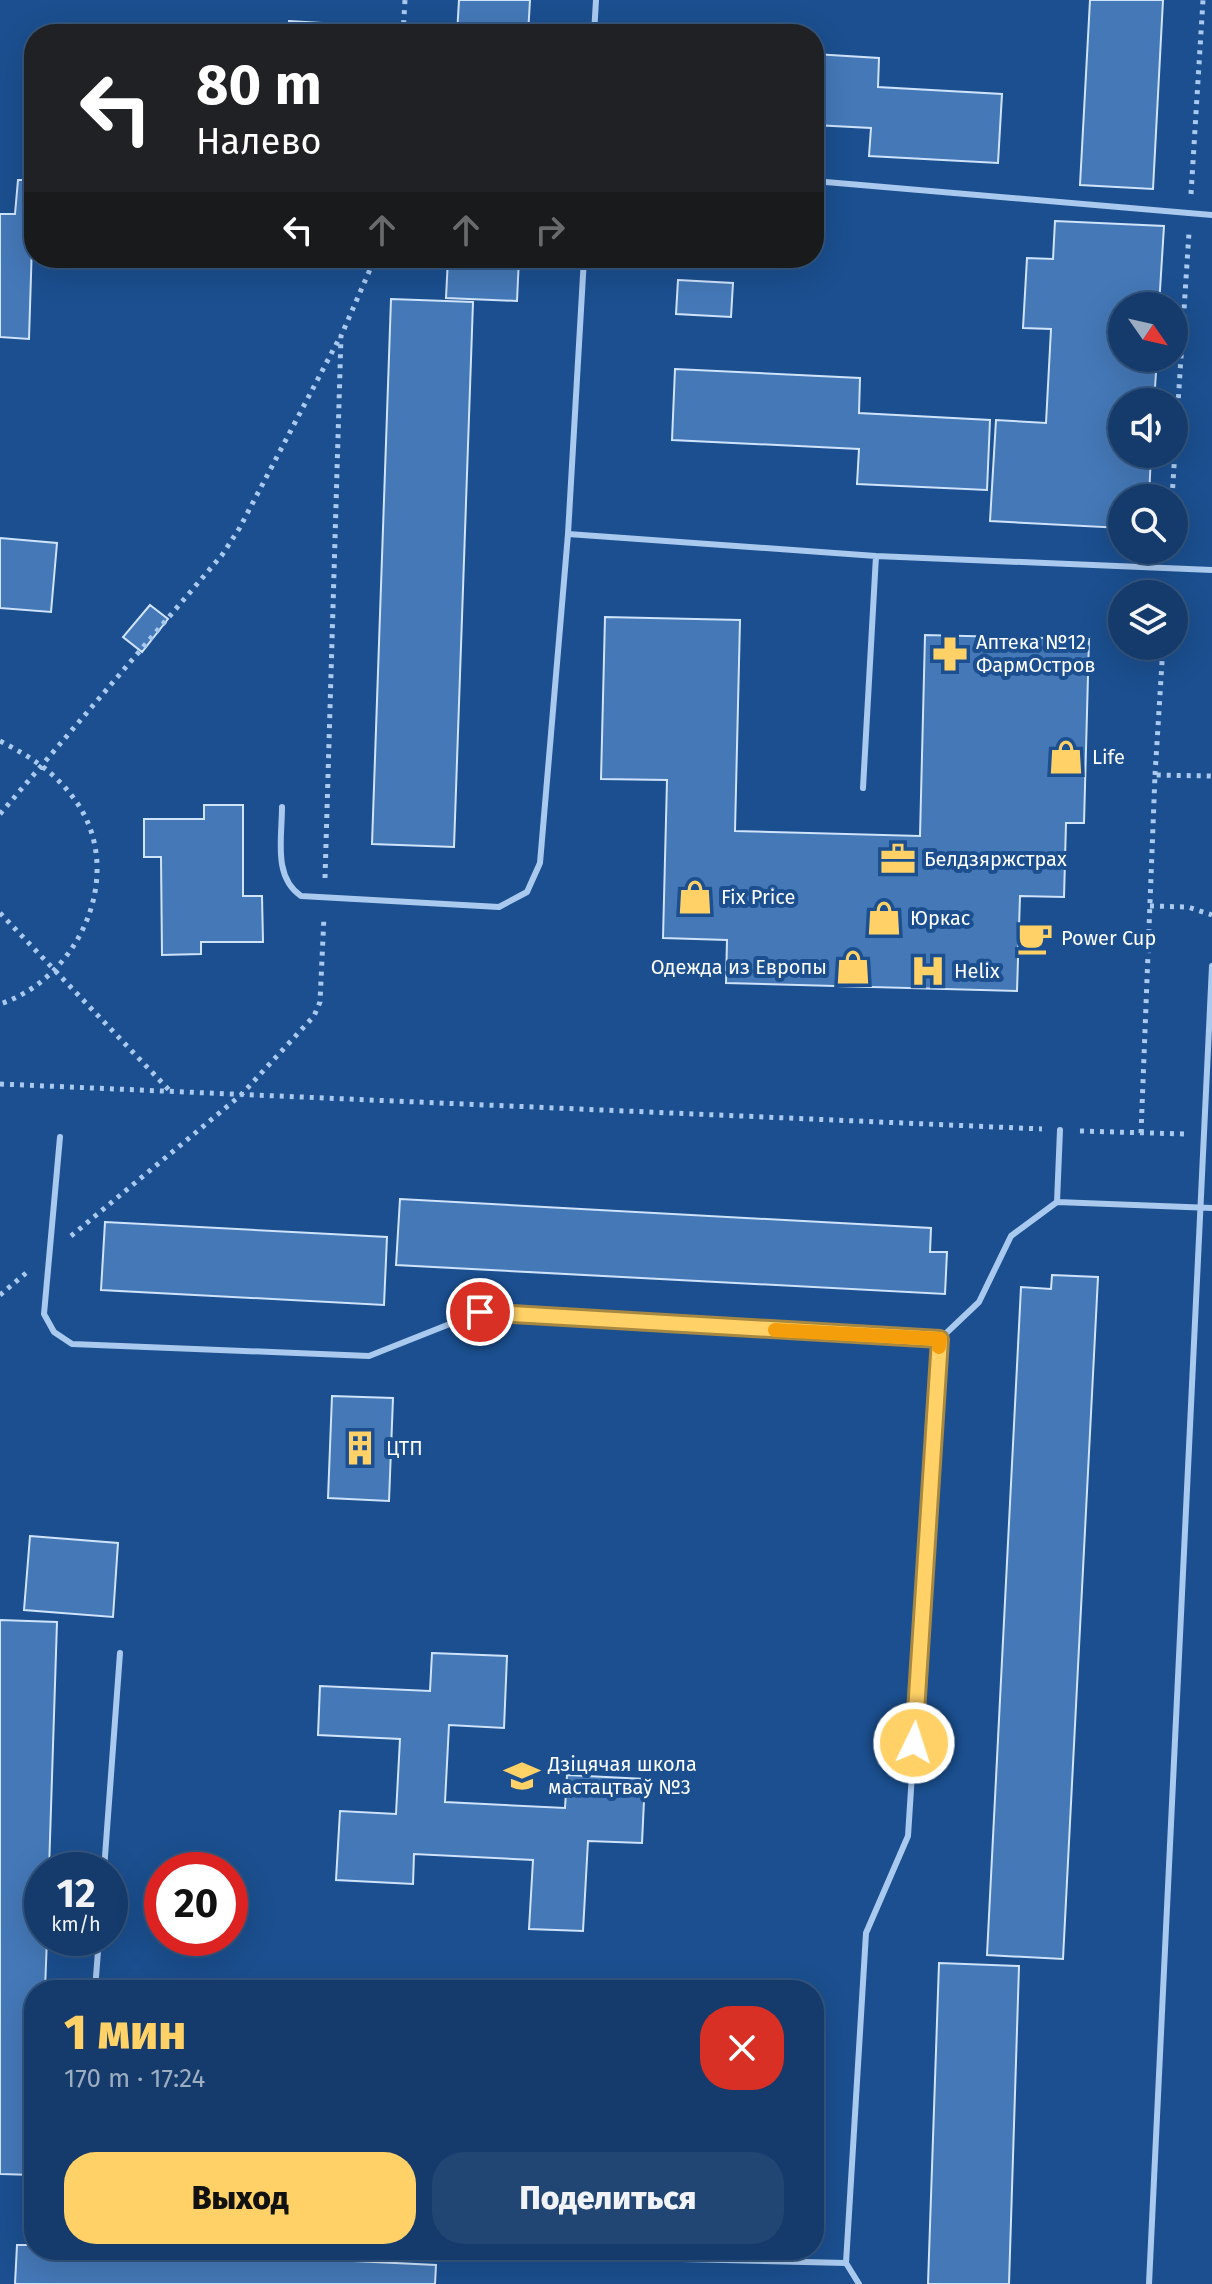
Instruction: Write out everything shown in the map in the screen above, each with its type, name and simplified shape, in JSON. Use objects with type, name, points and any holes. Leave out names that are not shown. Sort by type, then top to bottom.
[{"type":"lane","points":[[595,24],[596,0]]},
{"type":"lane","points":[[824,182],[1212,215]]},
{"type":"lane","points":[[282,807],[282,874],[289,888],[301,896],[499,907],[527,892],[540,863],[568,534],[583,268]]},
{"type":"lane","points":[[568,534],[876,556],[1212,570]]},
{"type":"lane","points":[[863,788],[876,556]]},
{"type":"lane","points":[[1149,2284],[1203,1207],[1212,966]]},
{"type":"lane","points":[[1057,1202],[1060,1130]]},
{"type":"lane","points":[[60,1137],[44,1314],[54,1332],[72,1344],[369,1356],[480,1312],[940,1339]]},
{"type":"lane","points":[[859,2284],[846,2263],[866,1933],[908,1836],[940,1339],[979,1302],[1011,1236],[1057,1202],[1212,1208]]},
{"type":"lane","points":[[105,1852],[120,1653]]},
{"type":"lane","points":[[96,1980],[98,1956]]},
{"type":"lane","points":[[723,2260],[846,2263]]},
{"type":"path","points":[[404,24],[405,0]]},
{"type":"path","points":[[1173,484],[1203,0]]},
{"type":"path","points":[[0,814],[239,529],[341,336]]},
{"type":"path","points":[[1141,1133],[1162,660]]},
{"type":"path","points":[[0,741],[43,763],[74,798],[93,841],[96,888],[84,934],[56,972],[22,997],[0,1004]]},
{"type":"path","points":[[1155,775],[1212,776]]},
{"type":"path","points":[[1150,906],[1188,907],[1212,915]]},
{"type":"path","points":[[0,913],[171,1092]]},
{"type":"path","points":[[0,1084],[1206,1135]]},
{"type":"building","points":[[459,0],[530,0],[529,24],[458,24]]},
{"type":"building","points":[[1090,0],[1163,0],[1153,189],[1080,185]]},
{"type":"building","points":[[289,21],[321,23],[321,24],[289,24]]},
{"type":"building","points":[[824,55],[879,58],[878,87],[1002,94],[998,163],[869,156],[871,128],[824,126]]},
{"type":"building","points":[[18,180],[24,180],[24,268],[31,268],[29,339],[0,337],[0,214],[15,214]]},
{"type":"building","points":[[1055,221],[1164,226],[1160,292],[1108,292],[1108,372],[1156,372],[1155,388],[1108,388],[1108,468],[1150,468],[1150,484],[1108,484],[1108,527],[990,521],[996,420],[1046,423],[1051,329],[1023,328],[1027,258],[1053,259]]},
{"type":"building","points":[[448,268],[519,268],[517,301],[446,298]]},
{"type":"building","points":[[678,280],[733,283],[731,317],[676,314]]},
{"type":"building","points":[[391,299],[473,302],[454,847],[372,844]]},
{"type":"building","points":[[675,369],[860,378],[859,413],[990,420],[987,490],[857,484],[859,449],[672,440]]},
{"type":"building","points":[[0,538],[57,543],[51,612],[0,608]]},
{"type":"building","points":[[150,605],[168,619],[142,652],[123,637]]},
{"type":"building","points":[[605,617],[740,620],[735,831],[920,836],[925,635],[1089,639],[1084,823],[1066,823],[1064,897],[1020,896],[1017,991],[726,983],[727,940],[663,938],[667,780],[601,779]]},
{"type":"building","points":[[204,805],[243,805],[243,896],[262,896],[263,942],[201,942],[201,954],[162,955],[161,857],[144,857],[144,819],[204,819]]},
{"type":"building","points":[[400,1199],[931,1228],[930,1252],[947,1252],[945,1294],[396,1265]]},
{"type":"building","points":[[105,1222],[387,1237],[384,1305],[101,1290]]},
{"type":"building","points":[[1052,1275],[1098,1277],[1063,1959],[987,1955],[1021,1287],[1051,1289]]},
{"type":"building","name":"ЦТП","points":[[332,1396],[393,1398],[389,1501],[328,1498]]},
{"type":"building","points":[[30,1536],[118,1543],[113,1617],[24,1610]]},
{"type":"building","points":[[0,1620],[57,1622],[50,1852],[24,1852],[24,1956],[46,1956],[45,1980],[24,1980],[24,2175],[0,2174]]},
{"type":"building","points":[[432,1653],[507,1656],[504,1728],[449,1725],[445,1802],[565,1808],[567,1775],[645,1779],[642,1843],[588,1841],[583,1931],[529,1929],[533,1860],[414,1854],[413,1884],[336,1880],[340,1811],[396,1814],[400,1739],[318,1735],[320,1686],[430,1691]]},
{"type":"building","points":[[939,1963],[1019,1966],[1009,2284],[928,2284]]},
{"type":"building","points":[[17,2245],[24,2245],[24,2260],[333,2260],[436,2265],[435,2284],[15,2284]]},
{"type":"slow traffic","points":[[775,1330],[940,1339],[939,1347]]},
{"type":"place","name":"Аптека №12 ФармОстров","points":[[950,654]]},
{"type":"place","name":"Life","points":[[1066,757]]},
{"type":"place","name":"Белдзяржстрах","points":[[898,859]]},
{"type":"place","name":"Fix Price","points":[[695,897]]},
{"type":"place","name":"Юркас","points":[[884,918]]},
{"type":"place","name":"Power Cup","points":[[1035,938]]},
{"type":"place","name":"Одежда из Европы","points":[[853,967]]},
{"type":"place","name":"Helix","points":[[928,971]]},
{"type":"place","name":"ЦТП","points":[[360,1448]]},
{"type":"place","name":"Дзіцячая школа мастацтваў №3","points":[[522,1776]]},
{"type":"route","points":[[480,1312],[940,1339],[914,1743]]}]
